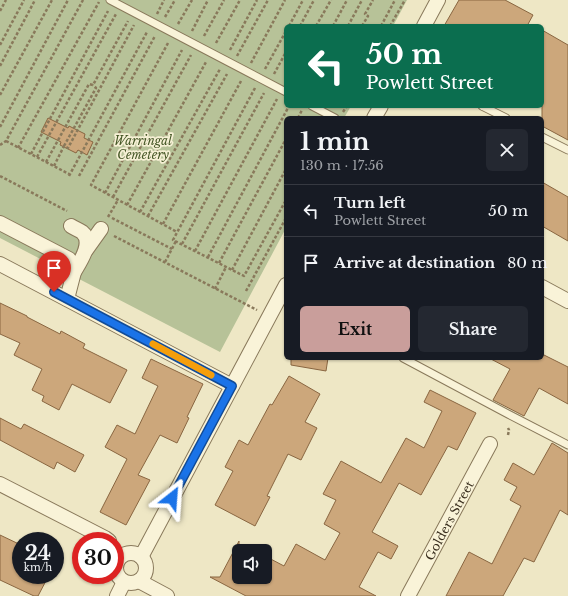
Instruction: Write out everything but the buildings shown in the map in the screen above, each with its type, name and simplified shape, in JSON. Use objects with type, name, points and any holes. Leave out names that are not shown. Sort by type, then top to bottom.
[{"type":"street","points":[[425,24],[438,0]]},
{"type":"street","points":[[0,222],[69,259],[73,264],[74,272]]},
{"type":"street","points":[[70,226],[83,233],[86,241],[86,250]]},
{"type":"street","points":[[67,299],[74,272],[86,250],[101,229]]},
{"type":"street","points":[[0,264],[232,386]]},
{"type":"street","points":[[544,288],[568,301]]},
{"type":"street","points":[[141,557],[232,386],[284,293]]},
{"type":"street","name":"Golders Street","points":[[408,596],[490,444]]},
{"type":"street","points":[[0,484],[93,532]]},
{"type":"street","points":[[124,552],[137,554],[146,564],[143,578],[134,583],[124,582]]},
{"type":"street","points":[[139,581],[167,596]]},
{"type":"street","points":[[117,596],[123,584]]},
{"type":"lane","points":[[111,1],[284,91]]},
{"type":"lane","points":[[316,108],[331,116]]},
{"type":"lane","points":[[486,108],[502,116]]},
{"type":"lane","points":[[544,138],[568,150]]},
{"type":"lane","points":[[407,360],[568,445]]},
{"type":"path","points":[[0,11],[6,0]]},
{"type":"path","points":[[0,45],[24,0]]},
{"type":"path","points":[[0,66],[36,0]]},
{"type":"path","points":[[0,95],[52,0]]},
{"type":"path","points":[[0,127],[68,0]]},
{"type":"path","points":[[0,145],[6,141],[83,0]]},
{"type":"path","points":[[18,148],[100,0]]},
{"type":"path","points":[[6,141],[69,175],[164,0]]},
{"type":"path","points":[[79,176],[175,0]]},
{"type":"path","points":[[177,232],[91,185],[192,0]]},
{"type":"path","points":[[105,193],[208,0]]},
{"type":"path","points":[[113,197],[194,50],[198,47],[224,0]]},
{"type":"path","points":[[127,205],[240,0]]},
{"type":"path","points":[[140,212],[257,0]]},
{"type":"path","points":[[148,216],[268,0]]},
{"type":"path","points":[[162,224],[285,0]]},
{"type":"path","points":[[290,24],[303,0]]},
{"type":"path","points":[[301,24],[314,0]]},
{"type":"path","points":[[317,24],[330,0]]},
{"type":"path","points":[[334,24],[347,0]]},
{"type":"path","points":[[349,24],[362,0]]},
{"type":"path","points":[[363,24],[368,16],[365,14],[373,0]]},
{"type":"path","points":[[382,24],[395,0]]},
{"type":"path","points":[[391,24],[405,0]]},
{"type":"path","points":[[31,154],[111,1]]},
{"type":"path","points":[[37,157],[121,6]]},
{"type":"path","points":[[93,85],[136,14]]},
{"type":"path","points":[[64,146],[68,148],[78,130],[136,14]]},
{"type":"path","points":[[284,35],[173,240],[244,276],[284,204]]},
{"type":"path","points":[[182,244],[284,56]]},
{"type":"path","points":[[46,162],[89,84],[93,85]]},
{"type":"path","points":[[54,166],[96,88],[93,85]]},
{"type":"path","points":[[195,251],[284,91]]},
{"type":"path","points":[[208,258],[288,108]]},
{"type":"path","points":[[219,263],[284,143]]},
{"type":"path","points":[[232,270],[284,174]]},
{"type":"path","points":[[0,176],[68,212]]},
{"type":"path","points":[[118,200],[101,229],[257,311]]},
{"type":"path","points":[[109,216],[172,249]]},
{"type":"path","points":[[246,291],[284,222]]},
{"type":"path","points":[[165,262],[176,241]]},
{"type":"path","points":[[215,289],[226,266]]},
{"type":"green space","name":"Warringal Cemetery","points":[[0,0],[407,0],[394,24],[284,24],[284,108],[350,108],[345,116],[284,116],[284,232],[220,352],[0,238]]},
{"type":"slow traffic","points":[[153,344],[211,375]]},
{"type":"route","points":[[54,292],[232,386],[172,498]]}]
